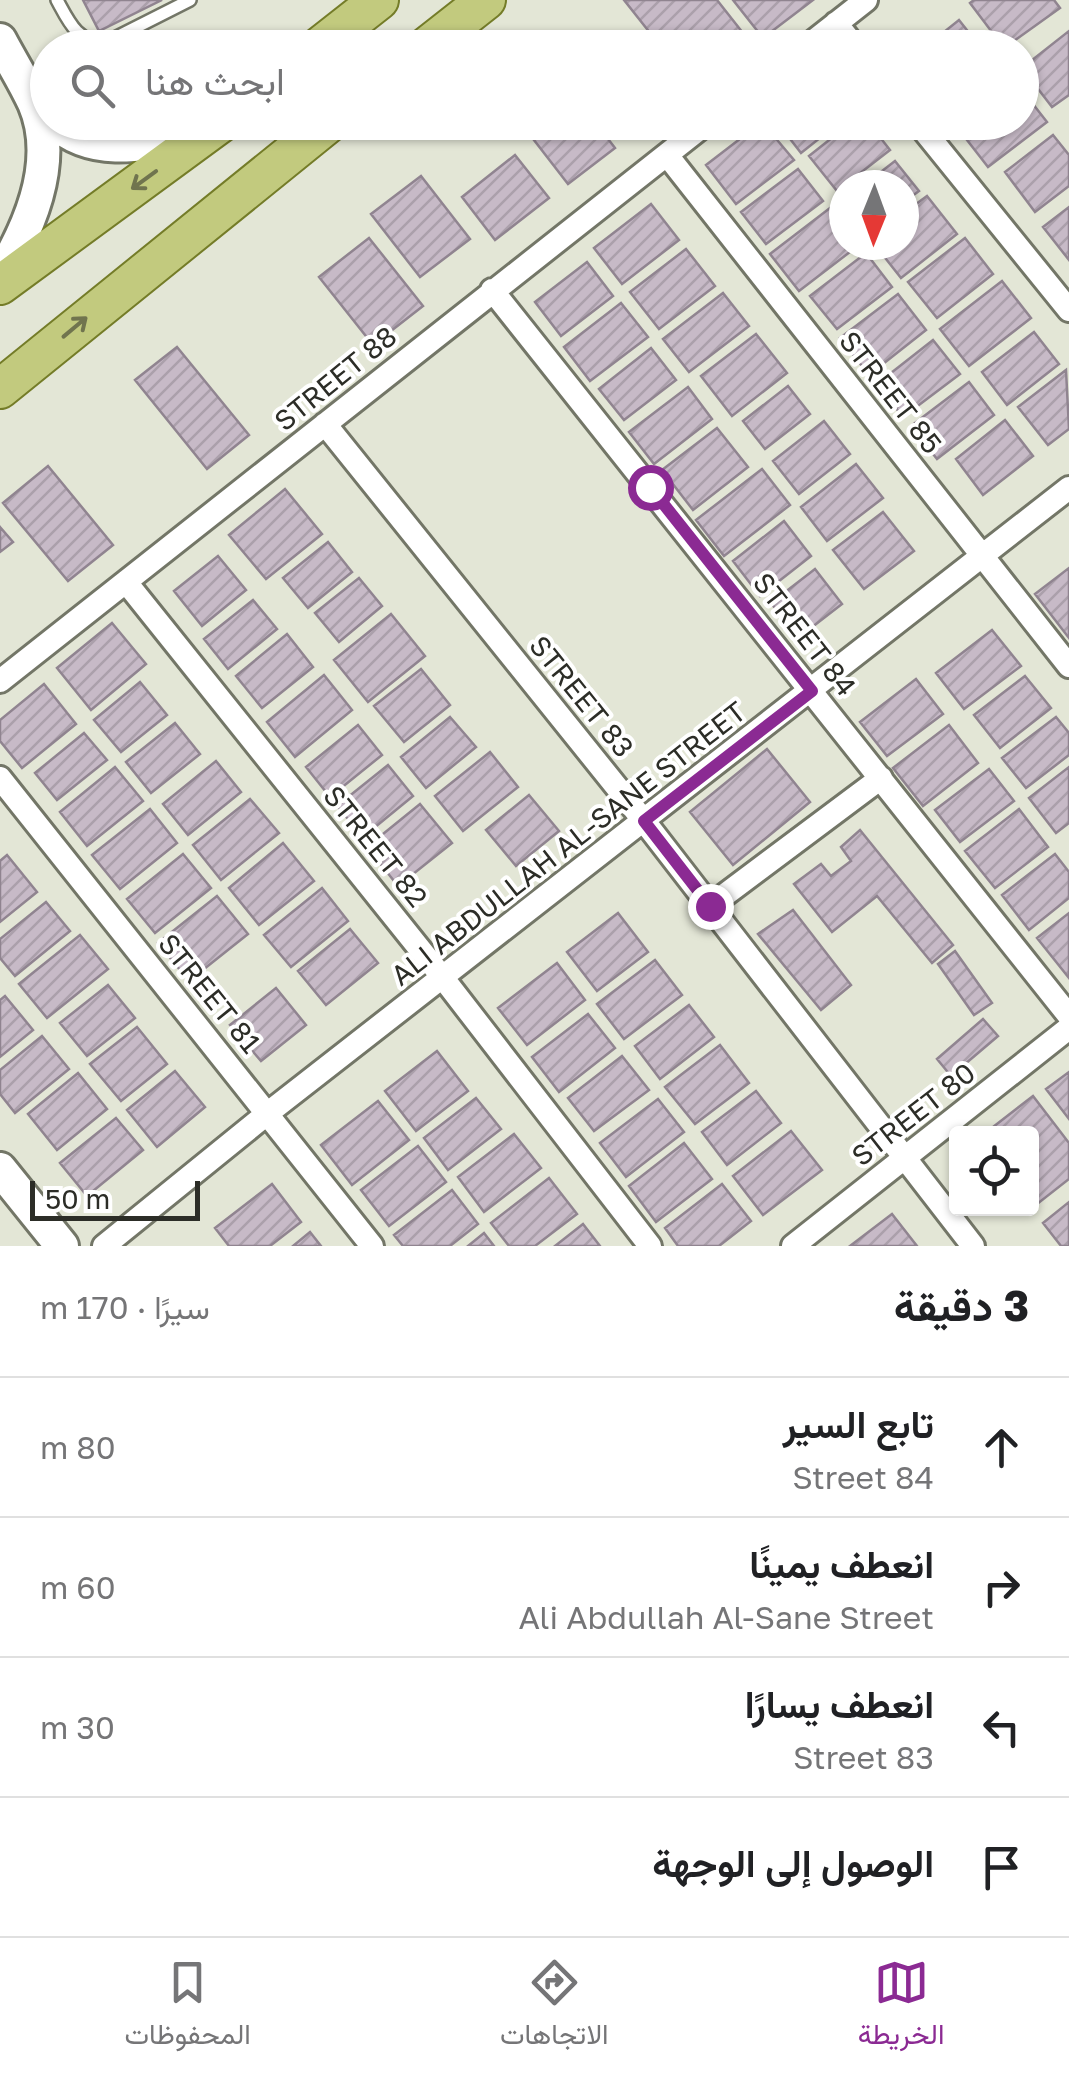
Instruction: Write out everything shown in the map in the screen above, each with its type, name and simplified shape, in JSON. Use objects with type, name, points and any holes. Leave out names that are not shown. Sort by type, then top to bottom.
[{"type":"main road","points":[[341,30],[379,0]]},
{"type":"main road","points":[[448,30],[486,0]]},
{"type":"main road","points":[[0,285],[199,140]]},
{"type":"main road","points":[[0,389],[308,140]]},
{"type":"street","points":[[827,30],[866,0]]},
{"type":"street","points":[[836,23],[842,30]]},
{"type":"street","points":[[0,40],[30,89]]},
{"type":"street","points":[[0,276],[36,202],[43,140]]},
{"type":"street","points":[[86,140],[96,146],[132,146],[159,140]]},
{"type":"street","name":"STREET 88","points":[[0,681],[685,140]]},
{"type":"street","points":[[932,140],[1069,310]]},
{"type":"street","name":"STREET 85","points":[[666,155],[1069,666]]},
{"type":"street","name":"STREET 84","points":[[492,290],[1069,1016]]},
{"type":"street","name":"STREET 83","points":[[325,424],[644,821],[973,1246]]},
{"type":"street","name":"ALI ABDULLAH AL-SANE STREET","points":[[104,1246],[268,1113],[1069,488]]},
{"type":"street","name":"STREET 82","points":[[126,582],[443,978],[650,1246]]},
{"type":"street","name":"STREET 81","points":[[0,778],[372,1246]]},
{"type":"street","points":[[710,906],[881,778]]},
{"type":"street","name":"STREET 80","points":[[792,1246],[1069,1028]]},
{"type":"street","points":[[0,1169],[62,1246]]},
{"type":"lane","points":[[57,0],[73,30]]},
{"type":"lane","points":[[131,30],[190,0]]},
{"type":"building","points":[[83,0],[162,0],[101,30]]},
{"type":"building","points":[[624,0],[717,0],[741,30],[648,30]]},
{"type":"building","points":[[733,0],[813,0],[774,30],[757,30]]},
{"type":"building","points":[[1054,0],[1060,8],[1029,30],[990,30],[970,3]]},
{"type":"building","points":[[959,20],[967,30],[946,30]]},
{"type":"building","points":[[1069,31],[1069,95],[1052,107],[1039,90],[1039,55]]},
{"type":"building","points":[[1039,112],[1047,122],[1039,128]]},
{"type":"building","points":[[1053,135],[1069,155],[1069,186],[1035,212],[1005,172]]},
{"type":"building","points":[[534,140],[609,140],[615,148],[568,184]]},
{"type":"building","points":[[739,140],[777,140],[794,160],[736,204],[706,165]]},
{"type":"building","points":[[791,140],[817,140],[801,153]]},
{"type":"building","points":[[829,140],[882,140],[890,150],[864,170],[829,170],[829,181],[809,156]]},
{"type":"building","points":[[967,140],[1023,140],[988,167]]},
{"type":"building","points":[[515,155],[549,198],[495,240],[462,197]]},
{"type":"building","points":[[895,161],[902,170],[883,170]]},
{"type":"building","points":[[798,169],[823,201],[766,244],[741,212]]},
{"type":"building","points":[[421,176],[470,239],[420,277],[371,214]]},
{"type":"building","points":[[927,196],[957,234],[901,278],[887,260],[919,260],[919,202]]},
{"type":"building","points":[[651,204],[679,240],[622,284],[594,248]]},
{"type":"building","points":[[1069,207],[1069,260],[1043,227]]},
{"type":"building","points":[[829,209],[829,260],[839,260],[799,291],[770,254]]},
{"type":"building","points":[[369,238],[423,306],[373,345],[319,277]]},
{"type":"building","points":[[965,238],[993,274],[937,318],[908,282]]},
{"type":"building","points":[[686,249],[715,286],[659,329],[630,292]]},
{"type":"building","points":[[857,260],[871,260],[892,287],[837,329],[810,296]]},
{"type":"building","points":[[587,262],[613,296],[561,336],[535,302]]},
{"type":"building","points":[[1002,281],[1031,318],[969,366],[940,329]]},
{"type":"building","points":[[723,293],[749,326],[689,372],[663,339]]},
{"type":"building","points":[[898,294],[926,330],[869,375],[840,338]]},
{"type":"building","points":[[621,303],[648,337],[590,381],[564,347]]},
{"type":"building","points":[[1034,332],[1059,364],[1007,405],[982,372]]},
{"type":"building","points":[[756,334],[787,373],[732,416],[701,376]]},
{"type":"building","points":[[933,340],[960,374],[903,417],[877,384]]},
{"type":"building","points":[[177,347],[249,435],[207,469],[135,380]]},
{"type":"building","points":[[651,348],[676,380],[624,420],[599,389]]},
{"type":"building","points":[[1066,370],[1069,429],[1048,445],[1018,407]]},
{"type":"building","points":[[969,382],[994,415],[937,459],[911,426]]},
{"type":"building","points":[[788,386],[810,414],[765,449],[743,421]]},
{"type":"building","points":[[688,387],[712,419],[654,464],[629,432]]},
{"type":"building","points":[[1005,420],[1033,456],[983,495],[956,459]]},
{"type":"building","points":[[824,421],[850,454],[799,494],[773,461]]},
{"type":"building","points":[[717,428],[748,467],[693,510],[662,470]]},
{"type":"building","points":[[856,464],[883,498],[827,541],[801,507]]},
{"type":"building","points":[[48,466],[113,545],[68,581],[3,503]]},
{"type":"building","points":[[762,469],[790,505],[724,556],[696,520]]},
{"type":"building","points":[[285,489],[322,534],[266,579],[229,535]]},
{"type":"building","points":[[883,512],[914,551],[864,589],[833,550]]},
{"type":"building","points":[[784,521],[811,556],[760,596],[733,561]]},
{"type":"building","points":[[0,527],[13,542],[0,552]]},
{"type":"building","points":[[328,542],[352,572],[308,608],[283,578]]},
{"type":"building","points":[[218,556],[246,590],[202,626],[174,591]]},
{"type":"building","points":[[1069,568],[1069,638],[1035,594]]},
{"type":"building","points":[[815,569],[842,604],[798,638],[771,603]]},
{"type":"building","points":[[359,578],[382,606],[339,642],[315,613]]},
{"type":"building","points":[[253,600],[277,629],[228,669],[204,639]]},
{"type":"building","points":[[391,614],[425,656],[368,702],[334,660]]},
{"type":"building","points":[[112,623],[146,664],[91,710],[57,668]]},
{"type":"building","points":[[992,630],[1021,666],[964,709],[936,673]]},
{"type":"building","points":[[287,634],[313,667],[262,708],[236,676]]},
{"type":"building","points":[[421,669],[450,705],[404,742],[374,706]]},
{"type":"building","points":[[324,675],[352,710],[295,757],[267,722]]},
{"type":"building","points":[[1025,676],[1051,708],[1000,748],[974,715]]},
{"type":"building","points":[[916,679],[943,714],[887,756],[860,722]]},
{"type":"building","points":[[140,682],[167,715],[121,752],[94,720]]},
{"type":"building","points":[[44,684],[76,724],[22,768],[0,741],[0,720]]},
{"type":"building","points":[[450,717],[476,747],[426,788],[401,757]]},
{"type":"building","points":[[1056,717],[1069,733],[1069,755],[1026,788],[1002,758]]},
{"type":"building","points":[[175,723],[200,754],[151,793],[126,762]]},
{"type":"building","points":[[358,725],[382,755],[330,797],[306,767]]},
{"type":"building","points":[[949,725],[978,763],[923,806],[893,768]]},
{"type":"building","points":[[84,733],[107,760],[57,800],[35,773]]},
{"type":"building","points":[[767,749],[810,802],[733,865],[690,812]]},
{"type":"building","points":[[490,752],[518,787],[463,831],[435,796]]},
{"type":"building","points":[[216,761],[241,792],[188,835],[163,804]]},
{"type":"building","points":[[388,765],[413,796],[363,837],[337,806]]},
{"type":"building","points":[[115,767],[143,801],[87,846],[60,812]]},
{"type":"building","points":[[1069,767],[1069,823],[1056,833],[1029,798]]},
{"type":"building","points":[[989,769],[1014,801],[960,842],[935,810]]},
{"type":"building","points":[[529,795],[559,831],[516,866],[486,830]]},
{"type":"building","points":[[250,799],[279,833],[221,880],[193,845]]},
{"type":"building","points":[[420,804],[452,843],[398,886],[367,847]]},
{"type":"building","points":[[150,809],[177,843],[120,889],[92,855]]},
{"type":"building","points":[[1019,809],[1048,847],[995,888],[965,851]]},
{"type":"building","points":[[860,830],[953,945],[932,963],[877,896],[832,932],[794,884],[821,864],[831,876],[851,861],[841,847]]},
{"type":"building","points":[[283,843],[314,881],[259,925],[229,888]]},
{"type":"building","points":[[183,854],[211,888],[155,933],[127,899]]},
{"type":"building","points":[[1055,854],[1069,872],[1069,898],[1029,930],[1002,895]]},
{"type":"building","points":[[7,855],[37,892],[0,922],[0,861]]},
{"type":"building","points":[[322,888],[348,921],[291,967],[264,935]]},
{"type":"building","points":[[217,896],[248,934],[189,981],[158,943]]},
{"type":"building","points":[[46,902],[70,931],[15,976],[0,958],[0,939]]},
{"type":"building","points":[[793,910],[851,985],[821,1010],[758,934]]},
{"type":"building","points":[[618,913],[648,952],[597,991],[567,952]]},
{"type":"building","points":[[1069,913],[1069,978],[1037,938]]},
{"type":"building","points":[[350,929],[378,963],[326,1005],[298,971]]},
{"type":"building","points":[[80,935],[108,969],[47,1018],[19,984]]},
{"type":"building","points":[[955,951],[992,1003],[974,1015],[938,964]]},
{"type":"building","points":[[655,960],[682,995],[624,1039],[597,1004]]},
{"type":"building","points":[[557,963],[585,1000],[527,1045],[498,1008]]},
{"type":"building","points":[[108,985],[135,1018],[87,1056],[60,1023]]},
{"type":"building","points":[[276,988],[306,1025],[261,1061],[230,1025]]},
{"type":"building","points":[[5,996],[33,1030],[0,1057],[0,1000]]},
{"type":"building","points":[[689,1005],[714,1037],[660,1079],[635,1046]]},
{"type":"building","points":[[588,1014],[615,1048],[559,1092],[532,1057]]},
{"type":"building","points":[[983,1019],[998,1036],[951,1076],[937,1059]]},
{"type":"building","points":[[137,1027],[167,1064],[121,1101],[90,1064]]},
{"type":"building","points":[[42,1036],[69,1069],[15,1113],[0,1094],[0,1070]]},
{"type":"building","points":[[720,1045],[749,1083],[695,1124],[665,1087]]},
{"type":"building","points":[[437,1051],[468,1091],[416,1131],[385,1091]]},
{"type":"building","points":[[622,1056],[649,1090],[594,1131],[568,1098]]},
{"type":"building","points":[[175,1071],[205,1107],[157,1147],[127,1110]]},
{"type":"building","points":[[1069,1072],[1069,1119],[1046,1089]]},
{"type":"building","points":[[78,1073],[107,1109],[57,1150],[28,1114]]},
{"type":"building","points":[[756,1091],[781,1123],[727,1165],[702,1132]]},
{"type":"building","points":[[1033,1096],[1069,1143],[1069,1179],[1039,1203],[1039,1126],[994,1126]]},
{"type":"building","points":[[476,1098],[501,1129],[448,1170],[424,1138]]},
{"type":"building","points":[[658,1099],[684,1132],[626,1177],[600,1143]]},
{"type":"building","points":[[378,1101],[409,1140],[352,1185],[321,1145]]},
{"type":"building","points":[[116,1118],[143,1150],[87,1196],[60,1163]]},
{"type":"building","points":[[791,1131],[822,1170],[763,1215],[733,1176]]},
{"type":"building","points":[[514,1134],[541,1168],[484,1212],[458,1177]]},
{"type":"building","points":[[684,1143],[712,1179],[656,1222],[629,1186]]},
{"type":"building","points":[[418,1146],[446,1182],[389,1226],[361,1190]]},
{"type":"building","points":[[549,1178],[577,1214],[535,1246],[509,1246],[491,1223]]},
{"type":"building","points":[[272,1184],[301,1222],[270,1246],[229,1246],[215,1228]]},
{"type":"building","points":[[722,1184],[751,1221],[719,1246],[678,1246],[665,1228]]},
{"type":"building","points":[[452,1190],[478,1224],[450,1246],[403,1246],[394,1235]]},
{"type":"building","points":[[1069,1202],[1069,1246],[1061,1246],[1043,1223]]},
{"type":"building","points":[[892,1214],[917,1246],[850,1246]]},
{"type":"building","points":[[583,1224],[600,1246],[555,1246]]},
{"type":"building","points":[[310,1232],[321,1246],[293,1246]]},
{"type":"building","points":[[484,1233],[494,1246],[468,1246]]},
{"type":"route","points":[[650,487],[812,691],[644,821],[710,906]]}]
